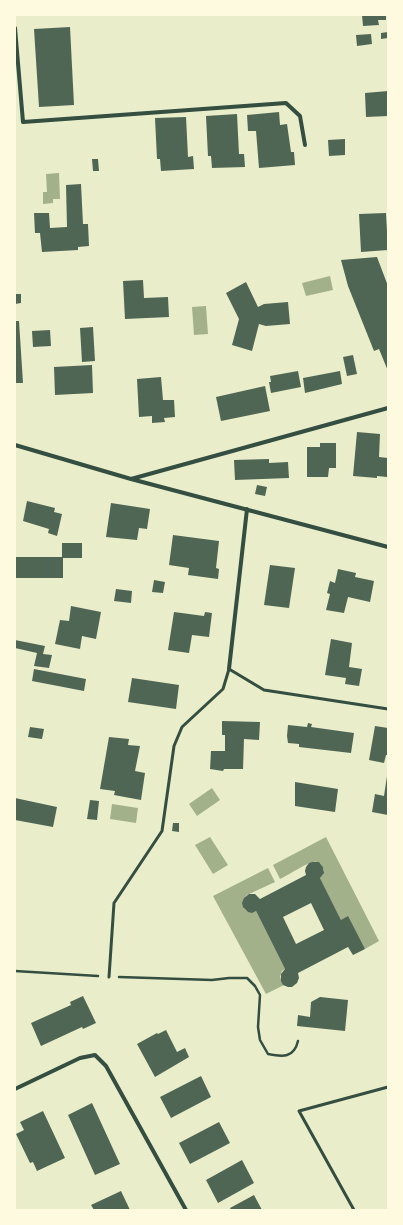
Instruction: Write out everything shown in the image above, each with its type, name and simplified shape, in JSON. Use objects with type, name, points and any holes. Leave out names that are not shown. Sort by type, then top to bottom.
[{"type":"street","points":[[15,28],[23,122],[286,103],[300,116],[304,145]]},
{"type":"street","points":[[131,479],[388,408]]},
{"type":"street","points":[[15,445],[131,479],[388,547]]},
{"type":"street","points":[[229,669],[247,509]]},
{"type":"street","points":[[15,1089],[80,1058],[95,1055],[106,1066],[186,1210]]},
{"type":"lane","points":[[109,977],[114,903],[162,831],[174,746],[182,727],[223,689],[229,669],[264,690],[388,709]]},
{"type":"lane","points":[[354,1210],[299,1112],[388,1087]]},
{"type":"path","points":[[15,971],[109,977],[212,980],[247,978],[255,986],[260,995],[258,1027],[260,1040],[268,1054],[288,1056],[294,1051],[298,1041]]},
{"type":"shaded area","points":[[59,173],[60,199],[53,199],[53,203],[43,204],[43,192],[47,192],[46,174]]},
{"type":"shaded area","points":[[330,276],[333,290],[306,296],[302,283]]},
{"type":"shaded area","points":[[206,306],[208,334],[194,335],[192,307]]},
{"type":"shaded area","points":[[212,788],[220,800],[197,816],[189,804]]},
{"type":"shaded area","points":[[112,804],[138,808],[136,823],[110,819]]},
{"type":"shaded area","points":[[210,837],[228,865],[213,874],[195,845]]},
{"type":"shaded area","points":[[326,837],[379,941],[365,949],[341,920],[320,878],[324,871],[321,864],[318,862],[311,863],[280,879],[273,865]]},
{"type":"shaded area","points":[[268,868],[275,882],[247,895],[243,902],[246,910],[249,912],[256,911],[285,969],[282,971],[280,977],[284,985],[266,994],[213,896]]},
{"type":"building","points":[[362,15],[386,15],[386,20],[378,20],[379,25],[363,26]]},
{"type":"building","points":[[70,27],[74,105],[39,107],[34,29]]},
{"type":"building","points":[[388,32],[388,38],[381,39],[381,33]]},
{"type":"building","points":[[371,34],[372,44],[357,46],[356,35]]},
{"type":"building","points":[[388,91],[388,116],[366,117],[365,93]]},
{"type":"building","points":[[279,112],[280,125],[287,124],[291,152],[294,152],[295,165],[259,168],[256,131],[248,131],[247,115]]},
{"type":"building","points":[[237,114],[239,154],[244,154],[245,167],[212,168],[211,156],[208,156],[206,116]]},
{"type":"building","points":[[186,117],[188,157],[193,156],[194,169],[161,171],[160,159],[157,159],[155,118]]},
{"type":"building","points":[[345,139],[345,155],[329,156],[328,140]]},
{"type":"building","points":[[92,159],[98,159],[99,171],[93,171]]},
{"type":"building","points":[[81,184],[83,224],[88,224],[89,246],[78,247],[78,250],[42,252],[40,233],[35,233],[34,213],[49,213],[50,228],[67,227],[66,185]]},
{"type":"building","points":[[386,213],[388,250],[361,252],[359,214]]},
{"type":"building","points":[[377,257],[388,286],[388,371],[379,349],[374,351],[348,286],[341,260]]},
{"type":"building","points":[[143,280],[144,298],[168,297],[169,317],[125,319],[123,281]]},
{"type":"building","points":[[246,282],[258,307],[264,304],[288,302],[290,324],[266,326],[259,324],[252,351],[232,345],[239,319],[226,293]]},
{"type":"building","points":[[15,294],[21,294],[21,303],[15,304]]},
{"type":"building","points":[[15,321],[19,321],[23,383],[15,383]]},
{"type":"building","points":[[93,327],[95,361],[82,362],[80,328]]},
{"type":"building","points":[[50,330],[51,346],[33,347],[32,331]]},
{"type":"building","points":[[353,355],[357,374],[347,376],[343,357]]},
{"type":"building","points":[[92,365],[93,393],[55,395],[54,367]]},
{"type":"building","points":[[298,371],[301,387],[271,393],[269,382],[271,382],[270,376]]},
{"type":"building","points":[[340,371],[342,384],[305,393],[303,378]]},
{"type":"building","points":[[161,377],[163,400],[174,400],[175,417],[164,418],[165,422],[152,423],[152,416],[139,417],[137,379]]},
{"type":"building","points":[[265,386],[270,411],[221,421],[216,397]]},
{"type":"building","points":[[357,432],[380,434],[379,457],[388,458],[387,477],[377,476],[377,478],[353,476]]},
{"type":"building","points":[[320,443],[336,443],[336,468],[329,468],[328,477],[307,477],[307,447],[320,447]]},
{"type":"building","points":[[269,459],[269,463],[288,462],[289,478],[235,480],[234,460]]},
{"type":"building","points":[[257,485],[267,487],[265,496],[255,494]]},
{"type":"building","points":[[27,501],[55,508],[54,512],[62,514],[57,536],[48,533],[49,529],[23,521]]},
{"type":"building","points":[[111,503],[150,509],[147,529],[139,528],[137,540],[106,537]]},
{"type":"building","points":[[173,535],[219,541],[216,568],[219,569],[218,579],[188,575],[189,568],[169,565]]},
{"type":"building","points":[[62,543],[82,543],[82,558],[63,558],[63,578],[15,578],[15,557],[62,557]]},
{"type":"building","points":[[270,565],[295,568],[289,608],[264,605]]},
{"type":"building","points":[[338,569],[356,573],[355,577],[374,581],[370,602],[348,597],[344,613],[326,610],[330,594],[327,593],[330,581],[335,583]]},
{"type":"building","points":[[154,580],[165,582],[163,593],[152,592]]},
{"type":"building","points":[[116,589],[132,591],[131,603],[114,601]]},
{"type":"building","points":[[71,606],[101,612],[96,639],[82,636],[80,649],[55,644],[60,620],[69,621]]},
{"type":"building","points":[[174,612],[204,616],[205,612],[212,613],[209,637],[192,635],[189,653],[168,650]]},
{"type":"building","points":[[331,639],[352,643],[349,667],[362,669],[359,686],[345,684],[346,678],[325,675]]},
{"type":"building","points":[[15,640],[45,646],[43,654],[52,655],[49,668],[34,666],[37,653],[15,648]]},
{"type":"building","points":[[34,669],[86,679],[84,691],[32,681]]},
{"type":"building","points":[[132,678],[179,685],[176,709],[128,702]]},
{"type":"building","points":[[222,721],[260,722],[259,740],[244,739],[243,769],[224,769],[223,771],[210,769],[211,751],[225,751],[225,735],[222,735]]},
{"type":"building","points":[[308,723],[312,724],[311,727],[354,733],[351,753],[299,747],[299,744],[288,743],[288,725],[307,727]]},
{"type":"building","points":[[375,726],[388,728],[388,755],[386,755],[384,763],[369,760]]},
{"type":"building","points":[[30,727],[44,729],[42,739],[28,737]]},
{"type":"building","points":[[109,737],[129,739],[128,745],[140,746],[135,771],[145,773],[141,800],[114,795],[115,791],[100,789]]},
{"type":"building","points":[[387,776],[388,815],[372,812],[375,794],[384,796]]},
{"type":"building","points":[[295,782],[338,789],[335,812],[295,806]]},
{"type":"building","points":[[15,798],[57,807],[53,827],[15,820]]},
{"type":"building","points":[[90,800],[99,801],[97,820],[87,819]]},
{"type":"building","points":[[173,823],[179,823],[179,832],[172,831]]},
{"type":"building","points":[[319,862],[323,867],[324,873],[320,878],[341,920],[348,916],[365,949],[353,955],[348,947],[298,973],[299,978],[297,983],[292,987],[288,987],[283,985],[281,981],[281,974],[285,969],[256,911],[252,913],[248,912],[243,907],[242,903],[244,898],[249,894],[255,894],[260,899],[306,875],[306,867],[309,863]],"holes":[[[311,903],[324,930],[296,944],[283,917]]]},
{"type":"building","points":[[83,996],[96,1023],[83,1029],[82,1027],[41,1046],[31,1023],[71,1005],[70,1002]]},
{"type":"building","points":[[320,997],[348,1000],[345,1031],[297,1026],[298,1015],[310,1017],[311,1002]]},
{"type":"building","points":[[166,1030],[177,1052],[185,1048],[189,1057],[155,1077],[137,1044],[157,1033],[158,1034]]},
{"type":"building","points":[[201,1076],[211,1097],[171,1118],[160,1097]]},
{"type":"building","points":[[92,1103],[120,1164],[95,1175],[68,1115]]},
{"type":"building","points":[[43,1111],[65,1158],[37,1171],[33,1162],[30,1163],[16,1134],[24,1130],[20,1122]]},
{"type":"building","points":[[219,1122],[230,1143],[190,1164],[179,1143]]},
{"type":"building","points":[[242,1160],[254,1183],[218,1203],[206,1180]]},
{"type":"building","points":[[121,1191],[130,1210],[94,1210],[91,1205]]},
{"type":"building","points":[[254,1195],[262,1210],[231,1210],[230,1208]]}]
